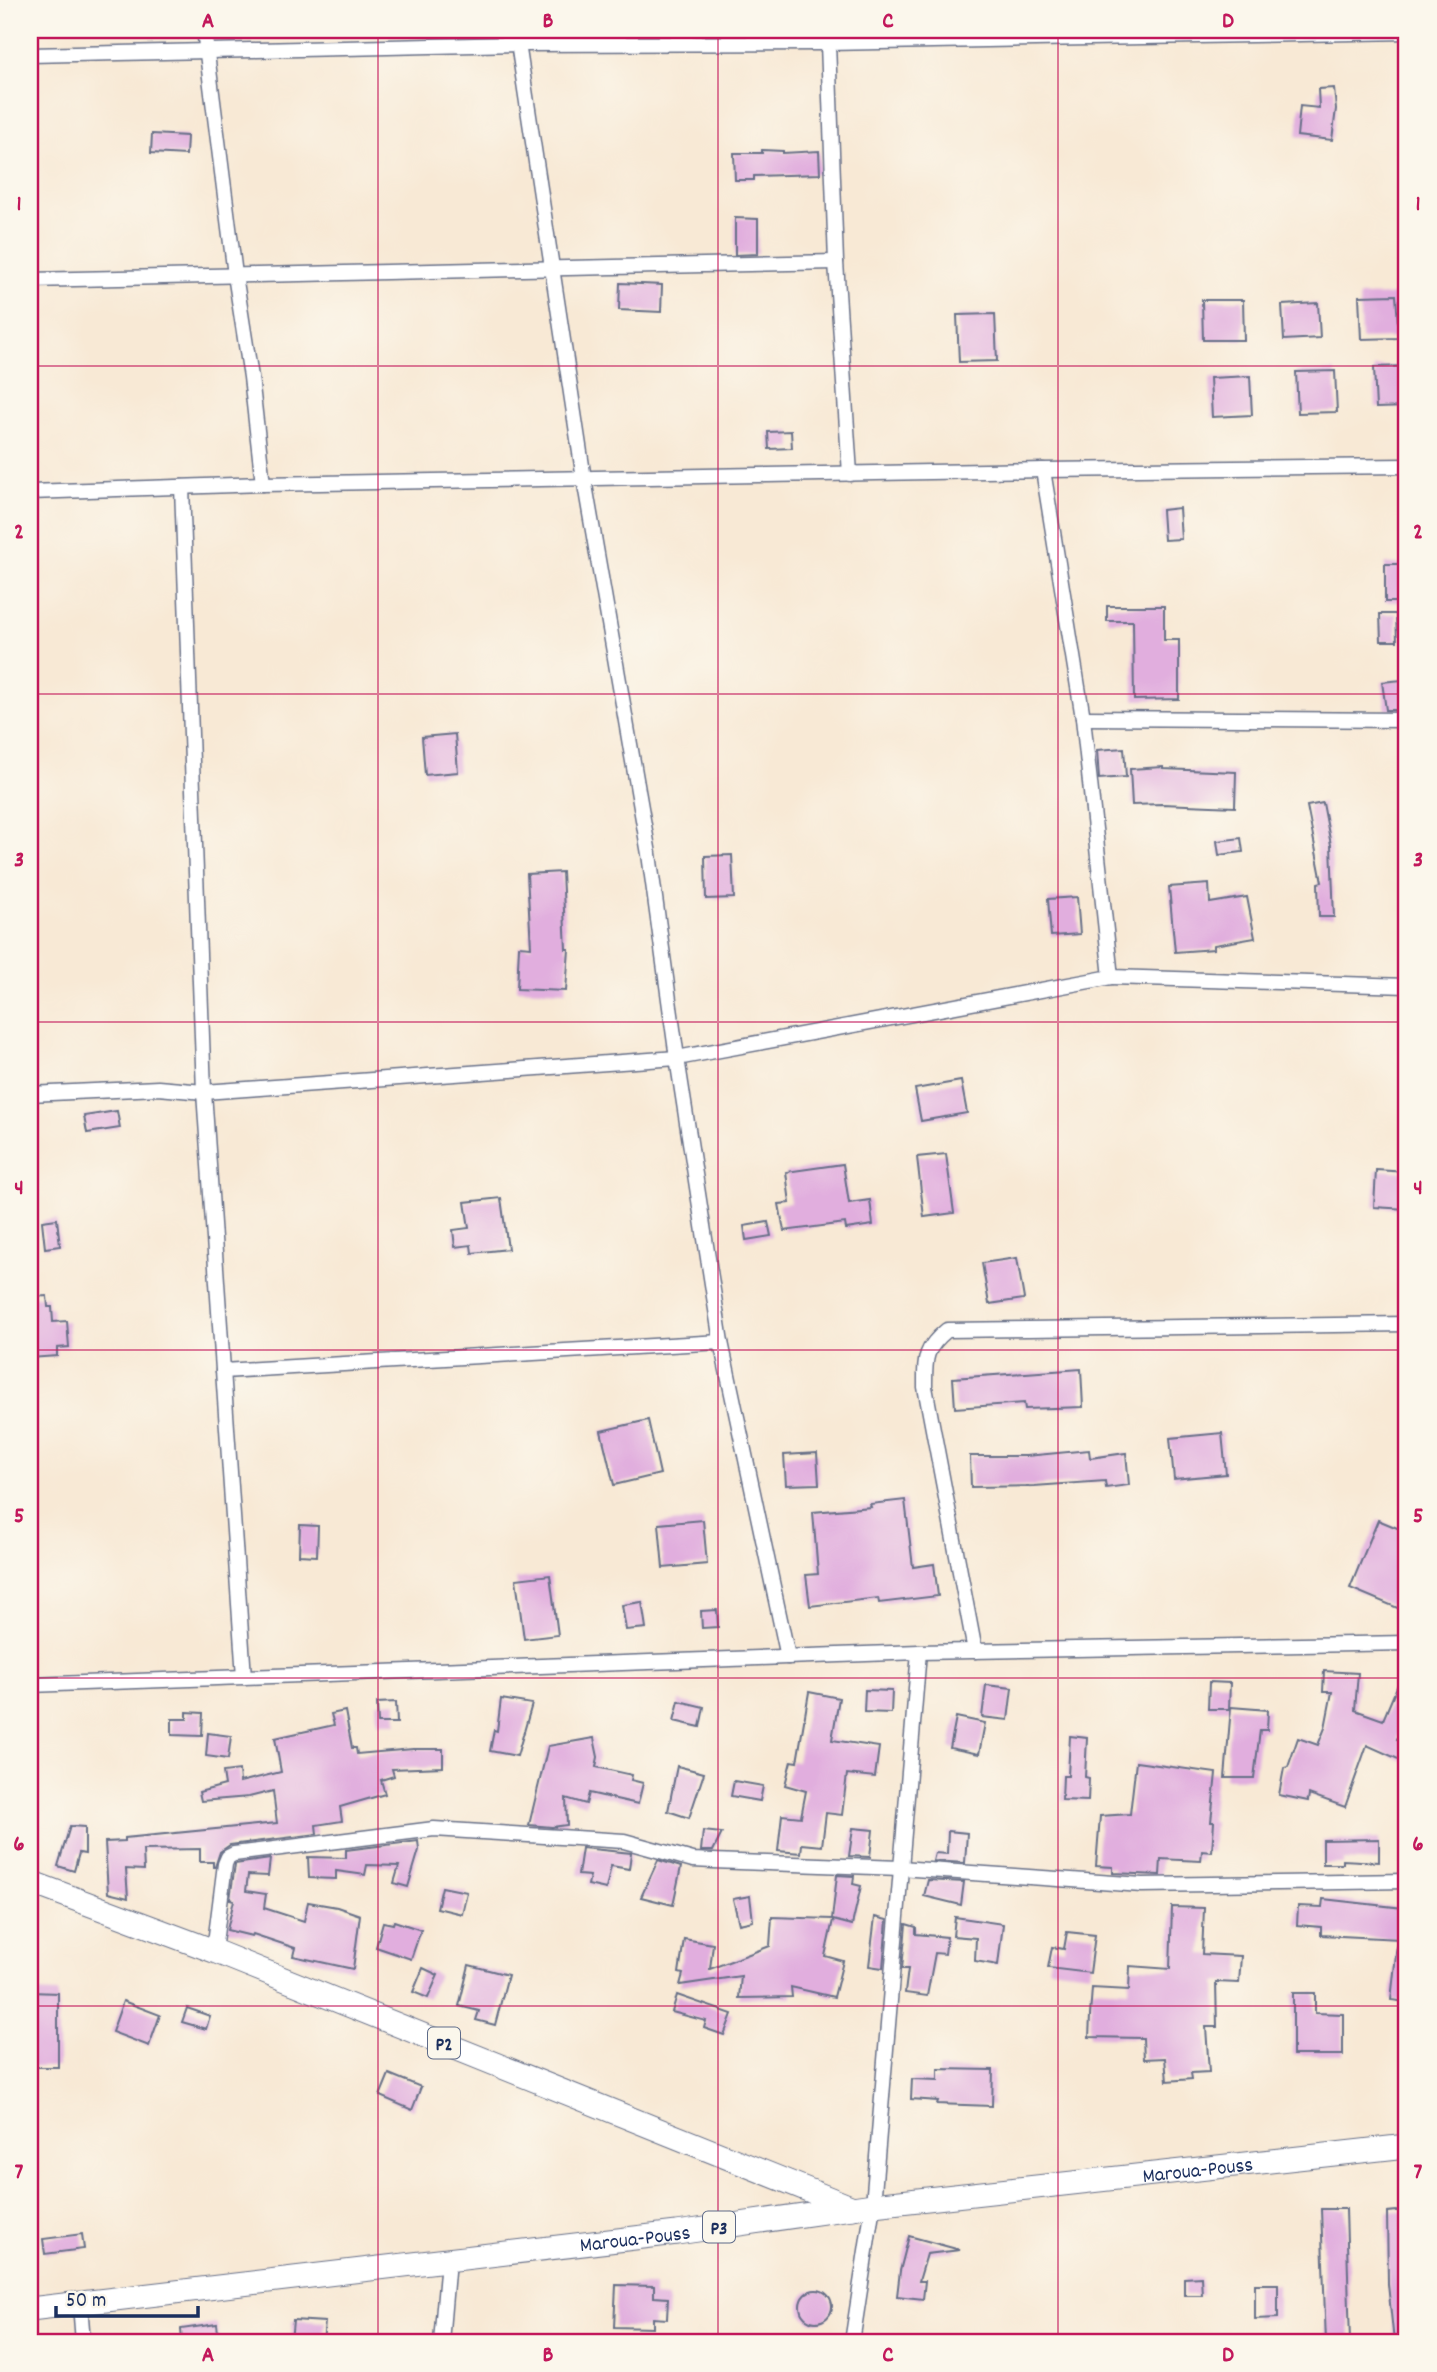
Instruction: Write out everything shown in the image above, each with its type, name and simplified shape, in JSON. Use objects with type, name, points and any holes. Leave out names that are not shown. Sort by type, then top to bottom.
[{"type":"main road","name":"P2","points":[[30,1882],[214,1951],[864,2207]]},
{"type":"main road","name":"Maroua-Pouss","points":[[30,2309],[448,2260],[864,2207],[1407,2146]]},
{"type":"street","points":[[204,30],[263,484]]},
{"type":"street","points":[[30,55],[208,51],[517,37],[828,43],[1407,32]]},
{"type":"street","points":[[517,37],[584,479],[649,854],[721,1342],[788,1657]]},
{"type":"street","points":[[828,43],[836,262],[850,474]]},
{"type":"street","points":[[30,280],[836,262]]},
{"type":"street","points":[[30,492],[263,484],[1407,466]]},
{"type":"street","points":[[1043,470],[1083,718],[1111,977]]},
{"type":"street","points":[[182,486],[204,1091],[244,1677]]},
{"type":"street","points":[[1083,718],[1407,720]]},
{"type":"street","points":[[30,1094],[158,1088],[204,1091],[677,1058],[1111,977],[1407,986]]},
{"type":"street","points":[[975,1651],[925,1387],[925,1356],[933,1341],[947,1329],[1407,1324]]},
{"type":"street","points":[[223,1371],[721,1342]]},
{"type":"street","points":[[30,1685],[919,1652],[1407,1643]]},
{"type":"street","points":[[852,2342],[919,1652]]},
{"type":"street","points":[[214,1951],[223,1873],[228,1857],[241,1852],[433,1829],[624,1841],[703,1861],[900,1868],[1142,1885],[1407,1881]]},
{"type":"street","points":[[440,2342],[448,2260]]},
{"type":"street","points":[[80,2304],[83,2342]]},
{"type":"building","points":[[1334,88],[1336,109],[1332,140],[1297,136],[1300,106],[1319,108],[1318,89]]},
{"type":"building","points":[[152,134],[187,136],[186,155],[151,153]]},
{"type":"building","points":[[762,150],[783,153],[819,151],[820,174],[754,176],[754,180],[735,180],[734,153],[762,153]]},
{"type":"building","points":[[735,218],[758,219],[758,254],[735,255]]},
{"type":"building","points":[[620,283],[662,285],[661,312],[619,310]]},
{"type":"building","points":[[1396,295],[1399,338],[1361,339],[1359,296]]},
{"type":"building","points":[[1202,300],[1243,300],[1244,340],[1203,340]]},
{"type":"building","points":[[1318,303],[1320,338],[1284,340],[1282,305]]},
{"type":"building","points":[[995,314],[997,361],[959,362],[957,315]]},
{"type":"building","points":[[1407,366],[1407,407],[1376,408],[1374,367]]},
{"type":"building","points":[[1335,371],[1337,412],[1298,413],[1296,372]]},
{"type":"building","points":[[1250,376],[1252,415],[1212,417],[1210,378]]},
{"type":"building","points":[[791,431],[792,448],[769,449],[768,432]]},
{"type":"building","points":[[1179,508],[1181,539],[1164,540],[1162,510]]},
{"type":"building","points":[[1385,564],[1407,564],[1407,602],[1385,602]]},
{"type":"building","points":[[1107,606],[1164,606],[1164,640],[1179,640],[1179,699],[1134,700],[1133,621],[1107,621]]},
{"type":"building","points":[[1380,614],[1396,614],[1397,641],[1381,641]]},
{"type":"building","points":[[1402,680],[1405,710],[1386,710],[1382,682]]},
{"type":"building","points":[[455,734],[458,772],[425,775],[422,737]]},
{"type":"building","points":[[1124,748],[1126,777],[1099,779],[1097,750]]},
{"type":"building","points":[[1163,767],[1236,772],[1235,807],[1132,805],[1130,769]]},
{"type":"building","points":[[1323,803],[1331,845],[1334,917],[1319,917],[1318,883],[1322,882],[1307,806]]},
{"type":"building","points":[[1241,838],[1243,852],[1219,855],[1217,841]]},
{"type":"building","points":[[732,855],[734,898],[706,899],[705,856]]},
{"type":"building","points":[[562,872],[566,949],[569,949],[566,991],[517,989],[519,946],[531,947],[527,874]]},
{"type":"building","points":[[1209,884],[1210,903],[1247,897],[1255,938],[1214,945],[1214,949],[1175,952],[1169,887]]},
{"type":"building","points":[[1077,897],[1080,934],[1051,936],[1048,899]]},
{"type":"building","points":[[961,1081],[967,1113],[921,1121],[915,1089]]},
{"type":"building","points":[[117,1111],[120,1128],[87,1133],[84,1116]]},
{"type":"building","points":[[946,1154],[954,1213],[924,1217],[917,1157]]},
{"type":"building","points":[[843,1164],[849,1203],[870,1200],[873,1225],[846,1229],[845,1223],[784,1231],[779,1204],[790,1203],[786,1172]]},
{"type":"building","points":[[1376,1170],[1407,1172],[1407,1209],[1374,1207]]},
{"type":"building","points":[[501,1198],[508,1249],[472,1253],[471,1245],[455,1247],[453,1230],[469,1228],[465,1202]]},
{"type":"building","points":[[57,1219],[60,1246],[45,1248],[42,1221]]},
{"type":"building","points":[[768,1222],[771,1236],[746,1240],[744,1226]]},
{"type":"building","points":[[1017,1258],[1024,1299],[989,1304],[982,1263]]},
{"type":"building","points":[[47,1296],[48,1307],[52,1307],[53,1322],[67,1321],[69,1347],[57,1348],[57,1356],[30,1358],[30,1297]]},
{"type":"building","points":[[1081,1369],[1083,1407],[1025,1409],[1024,1403],[955,1408],[953,1378]]},
{"type":"building","points":[[648,1420],[660,1474],[614,1485],[601,1431]]},
{"type":"building","points":[[1222,1433],[1226,1474],[1174,1479],[1170,1438]]},
{"type":"building","points":[[1089,1450],[1090,1458],[1126,1453],[1129,1485],[1106,1488],[1105,1481],[971,1487],[970,1456],[1026,1456]]},
{"type":"building","points":[[817,1453],[819,1484],[786,1485],[784,1455]]},
{"type":"building","points":[[905,1500],[913,1567],[934,1564],[938,1596],[879,1603],[878,1598],[810,1606],[806,1575],[818,1574],[813,1512],[871,1507],[870,1504]]},
{"type":"building","points":[[703,1520],[707,1564],[663,1568],[659,1524]]},
{"type":"building","points":[[1378,1520],[1407,1532],[1407,1612],[1350,1588]]},
{"type":"building","points":[[300,1525],[318,1526],[317,1556],[299,1555]]},
{"type":"building","points":[[550,1575],[558,1635],[524,1639],[516,1579]]},
{"type":"building","points":[[642,1602],[646,1628],[626,1630],[622,1605]]},
{"type":"building","points":[[717,1610],[718,1627],[702,1628],[701,1611]]},
{"type":"building","points":[[1407,1663],[1407,1715],[1397,1739],[1407,1744],[1407,1763],[1367,1745],[1345,1807],[1309,1794],[1308,1801],[1279,1795],[1284,1768],[1288,1767],[1298,1738],[1318,1745],[1325,1728],[1332,1692],[1323,1692],[1324,1671],[1358,1673],[1355,1710],[1383,1720]]},
{"type":"building","points":[[1209,1682],[1230,1683],[1229,1709],[1208,1709]]},
{"type":"building","points":[[986,1685],[1012,1688],[1008,1720],[982,1717]]},
{"type":"building","points":[[865,1690],[892,1691],[891,1713],[864,1712]]},
{"type":"building","points":[[809,1692],[839,1698],[832,1740],[879,1747],[875,1777],[847,1774],[842,1815],[826,1813],[822,1846],[802,1844],[801,1853],[778,1851],[782,1815],[801,1817],[806,1791],[785,1785],[791,1761],[797,1762]]},
{"type":"building","points":[[501,1699],[532,1704],[517,1756],[490,1751],[494,1730],[497,1731]]},
{"type":"building","points":[[679,1701],[704,1707],[700,1727],[674,1721]]},
{"type":"building","points":[[396,1702],[397,1723],[378,1723],[377,1703]]},
{"type":"building","points":[[1231,1707],[1268,1710],[1267,1730],[1260,1730],[1254,1778],[1225,1778]]},
{"type":"building","points":[[345,1711],[352,1748],[356,1748],[357,1754],[443,1749],[443,1767],[392,1769],[394,1776],[381,1780],[385,1794],[340,1807],[342,1821],[316,1825],[317,1834],[230,1845],[220,1852],[215,1867],[213,1862],[200,1862],[200,1849],[143,1850],[144,1870],[126,1869],[128,1898],[108,1893],[105,1842],[277,1823],[273,1791],[249,1797],[201,1801],[199,1792],[225,1785],[223,1772],[239,1770],[240,1782],[281,1772],[275,1738],[334,1725],[331,1714]]},
{"type":"building","points":[[187,1712],[203,1713],[202,1736],[172,1735],[172,1719],[187,1719]]},
{"type":"building","points":[[956,1717],[985,1723],[979,1754],[950,1748]]},
{"type":"building","points":[[208,1733],[231,1736],[228,1759],[206,1756]]},
{"type":"building","points":[[1070,1736],[1087,1738],[1085,1777],[1089,1778],[1088,1801],[1062,1800],[1063,1776],[1068,1776]]},
{"type":"building","points":[[594,1738],[598,1757],[596,1767],[632,1775],[631,1780],[643,1783],[638,1804],[589,1793],[586,1804],[566,1798],[567,1825],[529,1825],[548,1746]]},
{"type":"building","points":[[1136,1762],[1216,1773],[1211,1822],[1214,1822],[1212,1852],[1202,1851],[1201,1861],[1161,1859],[1160,1875],[1113,1873],[1113,1867],[1096,1866],[1100,1816],[1130,1814]]},
{"type":"building","points":[[677,1766],[704,1773],[689,1818],[668,1811]]},
{"type":"building","points":[[734,1781],[763,1786],[760,1801],[731,1796]]},
{"type":"building","points":[[70,1826],[85,1827],[85,1854],[79,1853],[74,1871],[58,1866]]},
{"type":"building","points":[[853,1828],[873,1830],[870,1857],[849,1856]]},
{"type":"building","points":[[703,1831],[722,1833],[713,1851],[701,1851]]},
{"type":"building","points":[[948,1831],[967,1833],[965,1863],[933,1861],[935,1853],[947,1854]]},
{"type":"building","points":[[1379,1839],[1379,1862],[1343,1860],[1343,1864],[1323,1864],[1323,1840]]},
{"type":"building","points":[[418,1841],[419,1850],[408,1887],[394,1883],[399,1866],[367,1865],[365,1875],[336,1871],[336,1879],[309,1878],[308,1857],[346,1858],[346,1850]]},
{"type":"building","points":[[582,1848],[631,1853],[629,1869],[611,1866],[606,1889],[588,1885],[590,1876],[578,1875]]},
{"type":"building","points":[[270,1859],[268,1876],[248,1875],[246,1891],[266,1894],[264,1908],[304,1921],[308,1902],[337,1907],[360,1915],[353,1969],[293,1956],[295,1948],[253,1934],[252,1936],[227,1930],[234,1900],[230,1899],[235,1864]]},
{"type":"building","points":[[658,1860],[681,1867],[673,1905],[641,1897]]},
{"type":"building","points":[[837,1875],[854,1876],[853,1884],[861,1886],[852,1925],[833,1920],[825,1956],[843,1961],[834,1997],[791,1987],[792,1997],[739,1998],[741,1976],[680,1985],[684,1939],[713,1944],[710,1969],[770,1946],[772,1917],[832,1919]]},
{"type":"building","points":[[928,1880],[964,1882],[961,1905],[924,1896]]},
{"type":"building","points":[[442,1887],[467,1892],[462,1914],[437,1908]]},
{"type":"building","points":[[750,1896],[753,1921],[739,1924],[733,1899]]},
{"type":"building","points":[[1323,1899],[1403,1908],[1400,1939],[1321,1935],[1321,1927],[1297,1925],[1298,1906],[1322,1907]]},
{"type":"building","points":[[1172,1907],[1204,1908],[1202,1954],[1241,1956],[1239,1983],[1216,1982],[1217,2027],[1206,2027],[1209,2072],[1191,2073],[1192,2079],[1167,2081],[1165,2058],[1144,2059],[1143,2038],[1089,2037],[1092,1988],[1129,1990],[1130,1966],[1170,1969]]},
{"type":"building","points":[[875,1917],[887,1920],[883,1968],[869,1966]]},
{"type":"building","points":[[955,1917],[1003,1924],[998,1965],[975,1961],[976,1938],[953,1936]]},
{"type":"building","points":[[394,1921],[421,1930],[411,1959],[376,1947],[383,1922],[393,1924]]},
{"type":"building","points":[[906,1924],[916,1927],[916,1934],[947,1937],[945,1954],[935,1953],[927,1996],[905,1993],[908,1969],[902,1969]]},
{"type":"building","points":[[1067,1932],[1095,1935],[1090,1973],[1048,1968],[1052,1947],[1064,1949]]},
{"type":"building","points":[[1397,1945],[1407,1945],[1407,2002],[1391,2000]]},
{"type":"building","points":[[469,1965],[508,1975],[495,2025],[476,2020],[479,2011],[459,2006]]},
{"type":"building","points":[[423,1968],[438,1975],[428,1998],[413,1992]]},
{"type":"building","points":[[30,1992],[58,1993],[58,2067],[30,2067]]},
{"type":"building","points":[[1293,1993],[1315,1993],[1315,2013],[1343,2014],[1343,2055],[1293,2055]]},
{"type":"building","points":[[677,1995],[732,2014],[724,2035],[704,2028],[706,2021],[672,2012]]},
{"type":"building","points":[[123,2001],[160,2015],[149,2046],[112,2032]]},
{"type":"building","points":[[187,2008],[210,2016],[206,2029],[182,2022]]},
{"type":"building","points":[[938,2069],[993,2070],[992,2106],[937,2104],[938,2101],[911,2099],[912,2079],[938,2080]]},
{"type":"building","points":[[389,2074],[421,2087],[412,2110],[380,2096]]},
{"type":"building","points":[[1321,2209],[1346,2209],[1350,2342],[1326,2342]]},
{"type":"building","points":[[1407,2211],[1407,2342],[1394,2342],[1388,2284],[1387,2212]]},
{"type":"building","points":[[82,2234],[84,2249],[45,2254],[43,2239]]},
{"type":"building","points":[[909,2236],[960,2250],[927,2254],[919,2281],[925,2281],[923,2299],[897,2296]]},
{"type":"building","points":[[1201,2277],[1202,2295],[1184,2295],[1184,2278]]},
{"type":"building","points":[[1255,2284],[1278,2284],[1278,2318],[1255,2319]]},
{"type":"building","points":[[616,2285],[654,2286],[654,2297],[668,2298],[667,2319],[653,2318],[653,2328],[614,2327]]},
{"type":"building","points":[[816,2290],[828,2294],[832,2306],[828,2318],[816,2322],[804,2318],[800,2306],[804,2294]]},
{"type":"building","points":[[293,2320],[325,2322],[323,2342],[291,2342]]},
{"type":"building","points":[[217,2324],[219,2342],[182,2342],[181,2329]]}]
